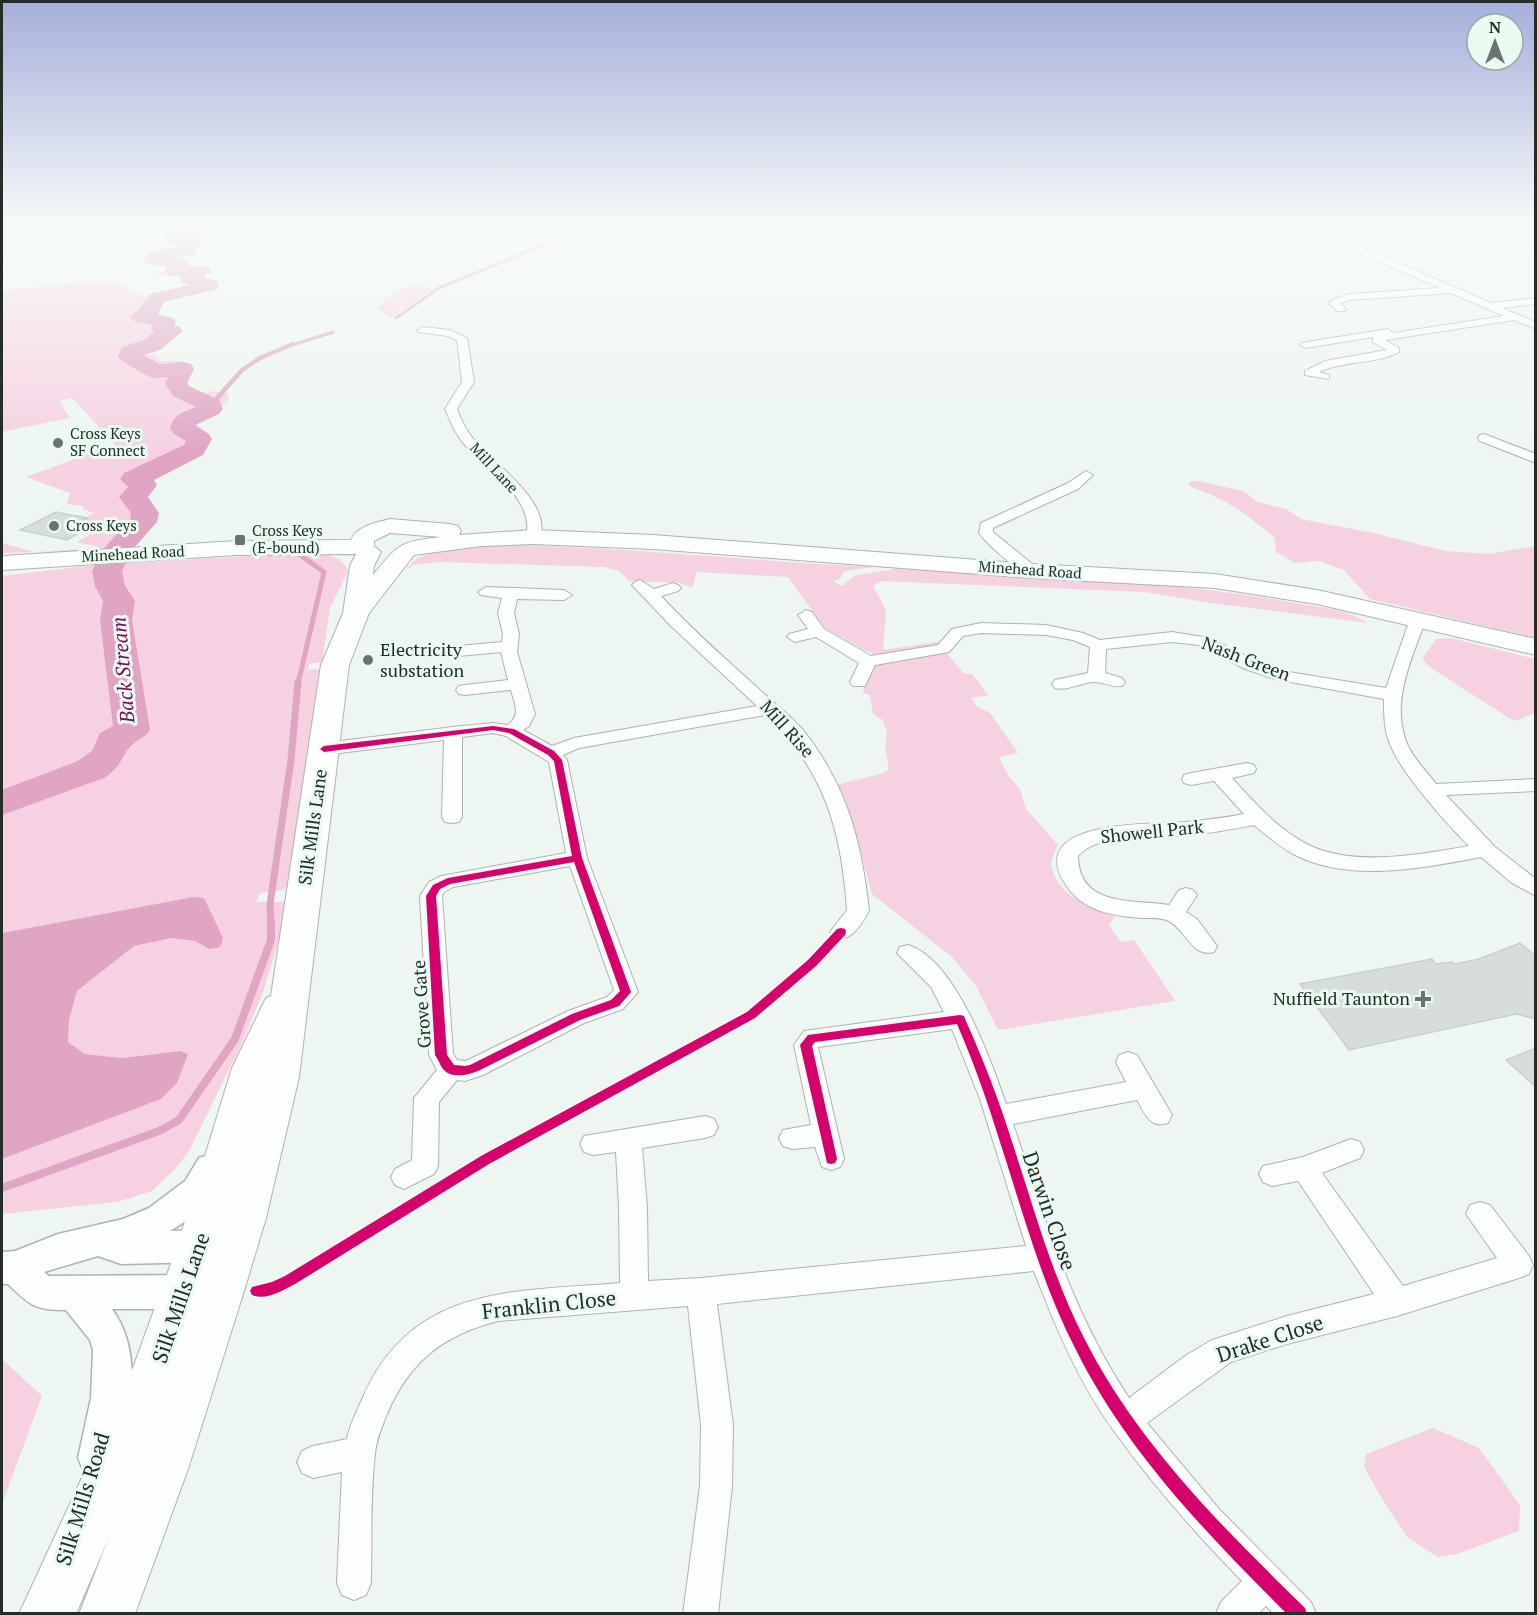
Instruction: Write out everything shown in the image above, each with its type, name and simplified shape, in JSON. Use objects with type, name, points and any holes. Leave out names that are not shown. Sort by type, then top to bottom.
[{"type":"main road","name":"Minehead Road","points":[[8,560],[369,543],[386,554],[411,543],[526,537],[664,543],[1032,571],[1215,581],[1317,597],[1536,647]]},
{"type":"main road","name":"Silk Mills Lane","points":[[356,613],[362,566],[369,543]]},
{"type":"main road","name":"Silk Mills Lane","points":[[49,1610],[155,1374],[210,1269],[279,1077],[334,665],[356,613],[411,543]]},
{"type":"main road","name":"Silk Mills Lane","points":[[107,1614],[162,1469],[210,1269],[231,1134],[252,1068],[294,974]]},
{"type":"street","points":[[1335,303],[1341,309]]},
{"type":"street","points":[[1482,303],[1536,326]]},
{"type":"street","points":[[1488,306],[1513,303]]},
{"type":"street","points":[[1305,345],[1512,316]]},
{"type":"street","points":[[1325,377],[1309,373],[1329,363],[1395,350],[1377,340],[1378,338],[1512,316]]},
{"type":"street","name":"Mill Lane","points":[[422,330],[450,333],[462,338],[468,382],[451,409],[456,423],[469,441],[484,459],[508,479],[536,520],[537,531],[526,537]]},
{"type":"street","points":[[1484,438],[1536,459]]},
{"type":"street","points":[[1032,571],[998,545],[986,533],[986,526],[1073,486],[1086,475]]},
{"type":"street","name":"Mill Rise","points":[[673,588],[645,589],[676,622],[794,731],[820,767],[840,809],[855,874],[858,911],[842,932]]},
{"type":"street","points":[[486,592],[564,595]]},
{"type":"street","points":[[511,594],[506,613],[511,634],[509,646],[526,714],[523,722],[511,731]]},
{"type":"street","points":[[806,615],[818,632],[868,661],[859,682]]},
{"type":"street","points":[[1418,619],[1393,695],[1398,743],[1430,790],[1485,850],[1536,888]]},
{"type":"street","name":"Nash Green","points":[[868,661],[943,649],[958,632],[981,628],[1047,630],[1077,636],[1098,645],[1172,637],[1188,638],[1203,641],[1280,675],[1393,695]]},
{"type":"street","points":[[795,637],[818,632]]},
{"type":"street","points":[[1096,676],[1098,645]]},
{"type":"street","points":[[448,652],[509,646]]},
{"type":"street","points":[[1061,684],[1096,676],[1116,682]]},
{"type":"street","points":[[465,690],[518,684]]},
{"type":"street","points":[[324,748],[493,728],[511,731],[551,753],[574,743],[761,708],[769,709]]},
{"type":"street","points":[[452,817],[453,732]]},
{"type":"street","name":"Grove Gate","points":[[551,753],[558,760],[577,858],[626,992],[615,1003],[545,1032],[486,1063],[465,1071],[447,1066],[441,1055],[431,896],[433,890],[447,881],[577,858]]},
{"type":"street","points":[[1191,779],[1247,769]]},
{"type":"street","points":[[1218,774],[1258,819],[1309,854],[1334,861],[1379,863],[1485,850]]},
{"type":"street","points":[[1430,790],[1536,785]]},
{"type":"street","name":"Showell Park","points":[[1174,914],[1155,909],[1098,902],[1081,891],[1071,878],[1066,862],[1068,856],[1078,845],[1090,838],[1113,833],[1178,830],[1258,819]]},
{"type":"street","points":[[1186,895],[1174,914],[1189,925],[1206,946]]},
{"type":"street","name":"Darwin Close","points":[[908,953],[939,981],[960,1019],[999,1116],[1044,1257],[1079,1343],[1125,1421],[1187,1495],[1299,1614]]},
{"type":"street","points":[[792,1138],[828,1147],[807,1045],[812,1038],[960,1019]]},
{"type":"street","points":[[1128,1062],[1159,1114]]},
{"type":"street","name":"Grove Gate","points":[[404,1177],[425,1166],[427,1098],[452,1069]]},
{"type":"street","points":[[999,1116],[1143,1089]]},
{"type":"street","points":[[593,1144],[705,1127]]},
{"type":"street","points":[[8,1267],[58,1250],[126,1234],[161,1219],[197,1191],[231,1134]]},
{"type":"street","name":"Franklin Close","points":[[628,1139],[633,1207],[634,1295]]},
{"type":"street","points":[[1272,1174],[1304,1168],[1351,1150]]},
{"type":"street","points":[[1304,1168],[1397,1302]]},
{"type":"street","name":"Drake Close","points":[[1125,1421],[1196,1367],[1223,1350],[1287,1330],[1397,1302],[1519,1265],[1480,1214]]},
{"type":"street","points":[[99,1242],[210,1269]]},
{"type":"street","name":"Franklin Close","points":[[354,1583],[359,1453],[365,1429],[385,1383],[402,1359],[424,1338],[444,1325],[466,1315],[498,1307],[634,1295],[701,1292],[1044,1257]]},
{"type":"street","points":[[8,1267],[42,1293],[75,1294],[210,1269]]},
{"type":"street","points":[[699,1614],[716,1486],[717,1425],[701,1292]]},
{"type":"street","name":"Silk Mills Road","points":[[49,1610],[104,1438],[113,1359],[108,1336],[75,1294]]},
{"type":"street","points":[[313,1462],[359,1453]]},
{"type":"street","points":[[1233,1614],[1266,1581]]},
{"type":"shaded area","points":[[2,303],[158,303],[153,312],[148,315],[169,320],[171,327],[177,328],[179,333],[137,354],[156,355],[161,361],[180,361],[191,364],[192,369],[185,384],[202,395],[212,391],[228,393],[229,399],[198,423],[195,428],[203,438],[186,463],[157,472],[152,480],[152,490],[142,499],[148,511],[149,522],[146,533],[138,544],[107,547],[105,550],[2,553],[2,543],[34,552],[103,548],[77,542],[91,534],[81,531],[88,527],[75,524],[94,513],[83,509],[83,506],[67,504],[70,493],[26,477],[115,444],[72,398],[59,401],[70,418],[2,432]]},
{"type":"shaded area","points":[[383,303],[413,303],[391,318],[375,308]]},
{"type":"shaded area","points":[[1198,481],[1243,491],[1257,502],[1286,509],[1301,519],[1373,533],[1445,551],[1490,554],[1535,546],[1535,638],[1370,599],[1344,570],[1319,561],[1295,563],[1276,552],[1275,538],[1254,521],[1225,502],[1189,486],[1189,482]]},
{"type":"shaded area","points":[[514,545],[874,567],[845,571],[838,580],[832,581],[842,586],[856,575],[897,569],[1192,588],[1320,607],[1350,614],[1368,623],[1144,592],[881,581],[873,586],[886,610],[883,650],[938,642],[963,673],[972,674],[988,695],[971,698],[976,706],[990,713],[1018,753],[999,757],[1009,777],[1020,789],[1026,809],[1058,845],[1052,862],[1055,878],[1068,893],[1077,899],[1115,917],[1109,925],[1121,942],[1134,940],[1175,1001],[998,1030],[976,986],[952,957],[872,894],[852,819],[836,785],[884,773],[889,769],[885,747],[887,733],[883,720],[873,714],[870,695],[863,693],[867,674],[878,662],[871,652],[825,628],[788,577],[697,572],[692,588],[680,583],[629,581],[619,571],[604,567],[439,562],[414,565],[406,570],[415,560],[435,552]]},
{"type":"shaded area","points":[[318,552],[339,560],[348,571],[330,608],[322,662],[309,664],[308,670],[319,669],[290,883],[284,890],[260,893],[256,902],[286,902],[280,936],[263,992],[243,1041],[189,1151],[175,1169],[152,1191],[117,1202],[2,1214],[2,1159],[160,1099],[177,1083],[180,1051],[122,1058],[85,1054],[68,1042],[69,1020],[77,991],[134,946],[172,938],[195,941],[209,949],[193,897],[2,933],[2,576],[96,565]]},
{"type":"shaded area","points":[[1451,638],[1535,659],[1535,713],[1514,721],[1431,668],[1422,659],[1436,639]]},
{"type":"shaded area","points":[[193,897],[204,898],[223,938],[220,947],[209,949],[195,941],[172,938],[134,946],[77,991],[69,1020],[68,1042],[85,1054],[122,1058],[180,1051],[188,1054],[177,1083],[161,1099],[2,1159],[2,933]]},
{"type":"shaded area","points":[[2,1359],[42,1396],[2,1504]]},
{"type":"shaded area","points":[[1433,1428],[1479,1448],[1520,1505],[1519,1531],[1457,1554],[1438,1557],[1408,1538],[1364,1467],[1366,1454]]},
{"type":"building","name":"Cross Keys","points":[[56,512],[87,518],[75,524],[89,527],[67,540],[20,530]]},
{"type":"building","name":"Nuffield Taunton","points":[[1520,943],[1536,956],[1536,1019],[1516,1014],[1349,1050],[1300,984],[1432,959],[1436,964],[1452,962],[1455,964],[1479,959]]},
{"type":"building","points":[[1536,1048],[1536,1087],[1506,1060]]},
{"type":"waterway","name":"Back Stream","points":[[2,803],[99,765],[110,751],[113,741],[132,730],[116,620],[119,601],[110,586],[107,571],[120,546],[143,522],[145,513],[133,497],[144,485],[133,479],[194,450],[200,439],[182,428],[184,421],[211,409],[211,405],[181,391],[176,383],[183,369],[155,371],[141,361],[129,357],[130,352],[152,345],[163,335],[173,331],[161,328],[166,322],[140,317],[151,310],[152,303]]},
{"type":"waterway","points":[[396,318],[417,303]]},
{"type":"waterway","points":[[289,346],[333,332]]},
{"type":"waterway","points":[[211,405],[242,370],[260,358],[293,344]]},
{"type":"waterway","points":[[298,684],[324,572],[299,554]]},
{"type":"waterway","points":[[271,924],[270,904],[291,760],[298,682]]},
{"type":"waterway","points":[[2,1188],[159,1131],[179,1120],[235,1039],[271,940],[271,924]]},
{"type":"cycle path","points":[[324,749],[493,728],[511,731],[551,753],[558,760],[577,858],[626,992],[615,1003],[576,1017],[474,1068],[465,1071],[451,1069],[441,1055],[431,896],[436,887],[448,881],[577,858]]},
{"type":"cycle path","points":[[257,1291],[273,1288],[290,1280],[485,1160],[751,1015],[812,963],[841,932]]},
{"type":"cycle path","points":[[831,1159],[806,1045],[812,1038],[960,1019],[992,1099],[1061,1304],[1099,1380],[1123,1417],[1178,1487],[1238,1553],[1299,1614]]},
{"type":"place","name":"Cross Keys SF Connect","points":[[58,443]]},
{"type":"place","name":"Cross Keys","points":[[54,526]]},
{"type":"place","name":"Cross Keys (E-bound)","points":[[240,540]]},
{"type":"place","name":"Electricity substation","points":[[368,660]]},
{"type":"place","name":"Nuffield Taunton","points":[[1423,999]]}]
